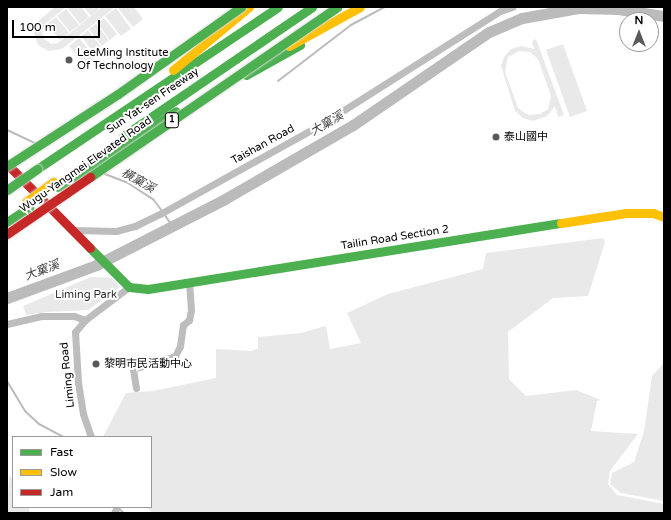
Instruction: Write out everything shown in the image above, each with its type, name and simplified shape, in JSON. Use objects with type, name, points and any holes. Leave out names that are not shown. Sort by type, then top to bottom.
[{"type":"main road","points":[[129,287],[7,165],[118,94],[240,7]]},
{"type":"main road","points":[[128,109],[249,7]]},
{"type":"main road","name":"Sun Yat-sen Freeway","points":[[7,190],[278,7]]},
{"type":"main road","name":"Sun Yat-sen Freeway","points":[[7,214],[27,204],[56,185],[312,7]]},
{"type":"main road","name":"Wugu-Yangmei Elevated Road","points":[[7,234],[337,7]]},
{"type":"main road","points":[[107,155],[208,92],[360,7]]},
{"type":"main road","points":[[56,185],[179,112],[372,7]]},
{"type":"main road","points":[[7,222],[27,204]]},
{"type":"main road","name":"Tailin Road Section 2","points":[[129,287],[148,289],[189,284],[626,213],[653,213],[664,217]]},
{"type":"street","name":"Taishan Road","points":[[73,230],[116,231],[135,226],[227,178],[386,85],[500,10],[512,7]]},
{"type":"street","points":[[136,388],[133,369],[175,356],[180,346],[184,325],[189,320],[191,310],[189,284]]},
{"type":"street","name":"Liming Road","points":[[91,436],[80,401],[74,338],[78,326],[129,287]]},
{"type":"street","points":[[7,324],[41,316],[74,316],[85,320]]},
{"type":"green space","points":[[55,7],[66,7],[45,24],[42,31],[44,39],[51,44],[58,43],[102,7],[115,7],[62,49],[48,51],[38,45],[34,33],[38,21]]},
{"type":"green space","points":[[81,7],[89,17],[80,24],[68,8]]},
{"type":"green space","points":[[84,7],[98,7],[99,9],[91,16]]},
{"type":"green space","points":[[117,7],[134,7],[143,19],[133,27]]},
{"type":"green space","points":[[116,8],[131,29],[121,36],[105,16]]},
{"type":"green space","points":[[66,9],[79,25],[70,32],[57,16]]},
{"type":"green space","points":[[56,17],[69,33],[60,40],[47,24]]},
{"type":"green space","points":[[104,18],[117,34],[110,40],[97,23]]},
{"type":"green space","points":[[96,24],[109,40],[102,46],[89,29]]},
{"type":"green space","points":[[88,30],[101,47],[94,53],[81,36]]},
{"type":"green space","points":[[79,38],[95,57],[84,66],[69,46]]},
{"type":"green space","points":[[536,39],[564,115],[558,117],[555,106],[547,116],[533,121],[523,118],[515,111],[501,66],[504,57],[511,49],[521,46],[534,49],[532,41]],"holes":[[[519,51],[530,52],[538,59],[551,96],[548,109],[540,114],[528,115],[518,108],[505,72],[508,57]]]},
{"type":"green space","points":[[563,44],[587,111],[570,117],[546,50]]},
{"type":"green space","points":[[603,238],[605,242],[588,296],[553,298],[508,332],[509,379],[526,396],[576,390],[601,400],[597,401],[591,431],[638,434],[610,471],[608,484],[617,495],[664,504],[664,513],[153,513],[147,508],[152,508],[152,436],[104,436],[126,393],[153,391],[216,378],[216,349],[252,351],[258,348],[258,337],[301,333],[326,326],[330,349],[361,343],[347,313],[388,294],[483,269],[486,253]]},
{"type":"green space","name":"Liming Park","points":[[91,277],[112,278],[120,287],[88,310],[47,312],[26,315],[23,306]]},
{"type":"green space","points":[[664,363],[664,501],[621,493],[610,484],[612,473],[634,462],[644,431],[652,376]]},
{"type":"green space","points":[[9,475],[12,478],[12,508],[29,508],[30,513],[7,513]]},
{"type":"waterway","points":[[278,81],[351,25],[385,7]]},
{"type":"waterway","name":"大窠溪","points":[[7,298],[96,265],[223,200],[353,125],[489,32],[522,18],[578,8],[618,9],[664,16]]},
{"type":"waterway","name":"橫窠溪","points":[[7,130],[35,143]]},
{"type":"waterway","name":"橫窠溪","points":[[105,174],[128,183],[153,199],[162,211]]},
{"type":"waterway","name":"橫窠溪","points":[[164,214],[173,227]]},
{"type":"waterway","points":[[7,381],[25,411],[39,424],[61,436]]},
{"type":"waterway","points":[[119,509],[124,513]]},
{"type":"traffic: fast","points":[[7,166],[118,94],[241,7]]},
{"type":"traffic: fast","points":[[37,169],[278,7]]},
{"type":"traffic: fast","points":[[123,136],[312,7]]},
{"type":"traffic: fast","points":[[90,177],[337,7]]},
{"type":"traffic: fast","points":[[246,75],[300,45]]},
{"type":"traffic: fast","points":[[58,187],[176,111]]},
{"type":"traffic: fast","points":[[7,190],[37,169]]},
{"type":"traffic: fast","points":[[7,222],[29,207]]},
{"type":"traffic: fast","points":[[90,248],[129,287],[148,289],[561,223]]},
{"type":"traffic: slow","points":[[173,70],[249,7]]},
{"type":"traffic: slow","points":[[289,46],[360,7]]},
{"type":"traffic: slow","points":[[26,202],[54,182]]},
{"type":"traffic: slow","points":[[561,223],[626,213],[653,213],[664,217]]},
{"type":"traffic: jam","points":[[7,164],[90,248]]},
{"type":"traffic: jam","points":[[7,234],[90,177]]},
{"type":"place","name":"LeeMing Institute Of Technology","points":[[69,60]]},
{"type":"place","name":"泰山國中","points":[[496,137]]},
{"type":"place","name":"黎明市民活動中心","points":[[96,364]]}]
